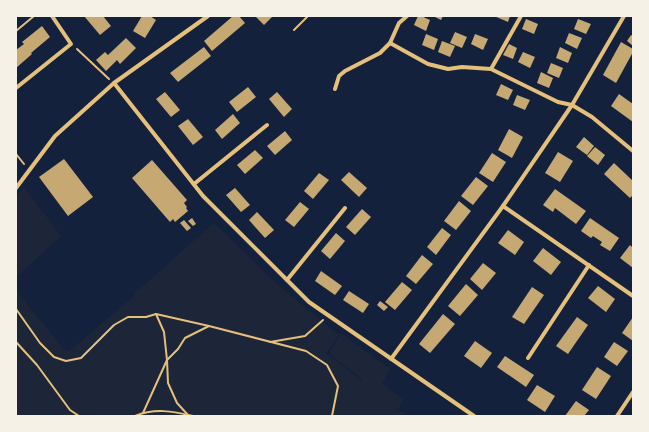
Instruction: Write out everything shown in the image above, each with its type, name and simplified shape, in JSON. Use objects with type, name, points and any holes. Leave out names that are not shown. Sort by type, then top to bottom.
[{"type":"street","points":[[16,88],[71,44],[52,16]]},
{"type":"street","points":[[16,188],[55,136],[114,83],[208,16]]},
{"type":"street","points":[[334,89],[339,76],[345,71],[380,53],[390,42],[399,23],[407,16]]},
{"type":"street","points":[[491,69],[521,16]]},
{"type":"street","points":[[391,359],[503,206],[572,106],[624,16]]},
{"type":"street","points":[[390,42],[428,64],[448,69],[462,67],[491,69],[558,102],[572,106],[592,117],[633,151]]},
{"type":"street","points":[[114,83],[203,196],[309,302],[474,416]]},
{"type":"street","points":[[194,184],[267,125]]},
{"type":"street","points":[[503,206],[633,296]]},
{"type":"street","points":[[287,280],[345,208]]},
{"type":"street","points":[[528,358],[589,265]]},
{"type":"street","points":[[617,416],[633,392]]},
{"type":"path","points":[[16,31],[34,16]]},
{"type":"path","points":[[294,30],[308,16]]},
{"type":"path","points":[[71,44],[114,83]]},
{"type":"path","points":[[16,154],[30,170]]},
{"type":"path","points":[[16,309],[40,342],[54,357],[66,361],[81,358],[114,325],[128,317],[156,314],[306,351],[327,365],[338,386],[332,416]]},
{"type":"path","points":[[156,314],[164,332],[168,383],[177,403],[188,415]]},
{"type":"path","points":[[268,342],[305,336],[328,315]]},
{"type":"path","points":[[143,413],[167,360],[178,349],[185,338],[209,326]]},
{"type":"path","points":[[16,342],[37,365],[70,410],[79,416]]},
{"type":"path","points":[[135,416],[153,411],[164,411],[193,416]]},
{"type":"shaded area","points":[[24,187],[61,236],[16,277],[16,197]]},
{"type":"shaded area","points":[[214,223],[279,286],[339,335],[326,353],[362,381],[362,379],[329,354],[341,333],[390,369],[382,384],[403,399],[398,409],[408,416],[16,416],[16,291],[65,350],[69,351],[133,297],[136,292]]},
{"type":"building","points":[[84,16],[103,16],[111,26],[100,35]]},
{"type":"building","points":[[142,16],[150,16],[156,20],[145,38],[133,31]]},
{"type":"building","points":[[233,16],[239,16],[245,23],[212,51],[204,41]]},
{"type":"building","points":[[255,16],[273,16],[264,25]]},
{"type":"building","points":[[418,16],[430,20],[426,31],[414,25]]},
{"type":"building","points":[[433,16],[443,16],[441,20]]},
{"type":"building","points":[[494,16],[510,16],[508,22]]},
{"type":"building","points":[[526,19],[538,24],[534,34],[522,29]]},
{"type":"building","points":[[578,19],[591,24],[586,34],[574,29]]},
{"type":"building","points":[[42,26],[50,37],[16,68],[16,50],[24,44],[22,42]]},
{"type":"building","points":[[455,32],[467,37],[462,48],[450,43]]},
{"type":"building","points":[[569,33],[582,38],[577,49],[565,43]]},
{"type":"building","points":[[426,34],[438,39],[434,50],[422,45]]},
{"type":"building","points":[[475,34],[488,39],[483,50],[471,44]]},
{"type":"building","points":[[631,35],[633,36],[633,46],[627,41]]},
{"type":"building","points":[[126,38],[136,48],[120,64],[117,60],[106,71],[96,60],[105,52],[108,55]]},
{"type":"building","points":[[442,41],[455,46],[450,57],[438,52]]},
{"type":"building","points":[[621,42],[633,49],[633,52],[616,83],[603,75]]},
{"type":"building","points":[[509,44],[517,48],[513,59],[503,55]]},
{"type":"building","points":[[204,47],[211,56],[178,82],[170,73]]},
{"type":"building","points":[[560,47],[572,53],[568,63],[556,58]]},
{"type":"building","points":[[523,52],[535,57],[530,68],[518,62]]},
{"type":"building","points":[[551,63],[563,68],[559,78],[547,73]]},
{"type":"building","points":[[541,72],[553,78],[549,88],[537,83]]},
{"type":"building","points":[[501,84],[513,90],[508,100],[496,95]]},
{"type":"building","points":[[248,87],[256,97],[237,112],[229,102]]},
{"type":"building","points":[[165,92],[180,110],[171,117],[156,99]]},
{"type":"building","points":[[277,92],[292,109],[284,117],[269,99]]},
{"type":"building","points":[[619,94],[633,104],[633,122],[611,106]]},
{"type":"building","points":[[517,95],[530,100],[525,110],[513,105]]},
{"type":"building","points":[[233,114],[240,123],[222,139],[215,130]]},
{"type":"building","points":[[188,119],[203,137],[193,145],[178,126]]},
{"type":"building","points":[[509,129],[523,137],[512,158],[498,150]]},
{"type":"building","points":[[285,131],[292,140],[275,155],[267,146]]},
{"type":"building","points":[[584,137],[594,146],[587,155],[576,147]]},
{"type":"building","points":[[595,147],[605,155],[598,165],[587,156]]},
{"type":"building","points":[[255,150],[263,158],[245,174],[237,165]]},
{"type":"building","points":[[558,152],[573,161],[560,182],[545,173]]},
{"type":"building","points":[[492,153],[506,162],[493,182],[479,173]]},
{"type":"building","points":[[64,159],[93,197],[68,216],[39,177]]},
{"type":"building","points":[[152,160],[187,200],[184,203],[188,211],[175,222],[173,219],[170,222],[132,178]]},
{"type":"building","points":[[614,163],[633,181],[633,195],[630,198],[604,174]]},
{"type":"building","points":[[349,172],[367,188],[359,197],[341,180]]},
{"type":"building","points":[[319,173],[329,180],[313,199],[304,191]]},
{"type":"building","points":[[476,177],[488,186],[473,205],[461,196]]},
{"type":"building","points":[[235,188],[250,205],[241,212],[226,195]]},
{"type":"building","points":[[555,189],[586,211],[576,224],[555,208],[553,212],[543,205]]},
{"type":"building","points":[[459,201],[471,211],[456,230],[444,221]]},
{"type":"building","points":[[300,202],[309,209],[294,227],[285,220]]},
{"type":"building","points":[[362,209],[371,217],[355,235],[346,227]]},
{"type":"building","points":[[257,212],[274,230],[265,238],[249,220]]},
{"type":"building","points":[[192,218],[196,224],[193,226],[188,221]]},
{"type":"building","points":[[590,218],[619,238],[610,251],[600,245],[602,242],[593,236],[591,238],[581,231]]},
{"type":"building","points":[[184,220],[191,228],[187,231],[180,223]]},
{"type":"building","points":[[442,228],[451,235],[436,255],[427,247]]},
{"type":"building","points":[[508,230],[524,242],[515,255],[498,243]]},
{"type":"building","points":[[336,233],[345,241],[330,259],[321,251]]},
{"type":"building","points":[[630,245],[633,248],[633,268],[620,258]]},
{"type":"building","points":[[543,248],[561,262],[551,275],[533,261]]},
{"type":"building","points":[[422,255],[433,264],[416,284],[406,276]]},
{"type":"building","points":[[483,263],[496,273],[482,290],[470,279]]},
{"type":"building","points":[[321,271],[342,286],[335,295],[315,281]]},
{"type":"building","points":[[402,282],[412,290],[395,310],[385,302]]},
{"type":"building","points":[[466,284],[478,295],[460,316],[448,306]]},
{"type":"building","points":[[598,286],[615,299],[606,312],[588,298]]},
{"type":"building","points":[[532,287],[544,295],[524,324],[512,317]]},
{"type":"building","points":[[349,291],[369,304],[363,313],[343,300]]},
{"type":"building","points":[[380,301],[388,307],[384,311],[377,305]]},
{"type":"building","points":[[443,314],[455,324],[430,353],[419,344]]},
{"type":"building","points":[[577,317],[588,325],[568,354],[556,346]]},
{"type":"building","points":[[633,317],[633,341],[622,333]]},
{"type":"building","points":[[475,341],[492,353],[481,368],[464,356]]},
{"type":"building","points":[[614,342],[628,351],[617,366],[604,357]]},
{"type":"building","points":[[505,356],[534,375],[526,387],[497,367]]},
{"type":"building","points":[[597,367],[611,376],[596,399],[582,390]]},
{"type":"building","points":[[537,385],[555,396],[545,412],[527,400]]},
{"type":"building","points":[[576,401],[589,410],[584,416],[565,416]]}]
